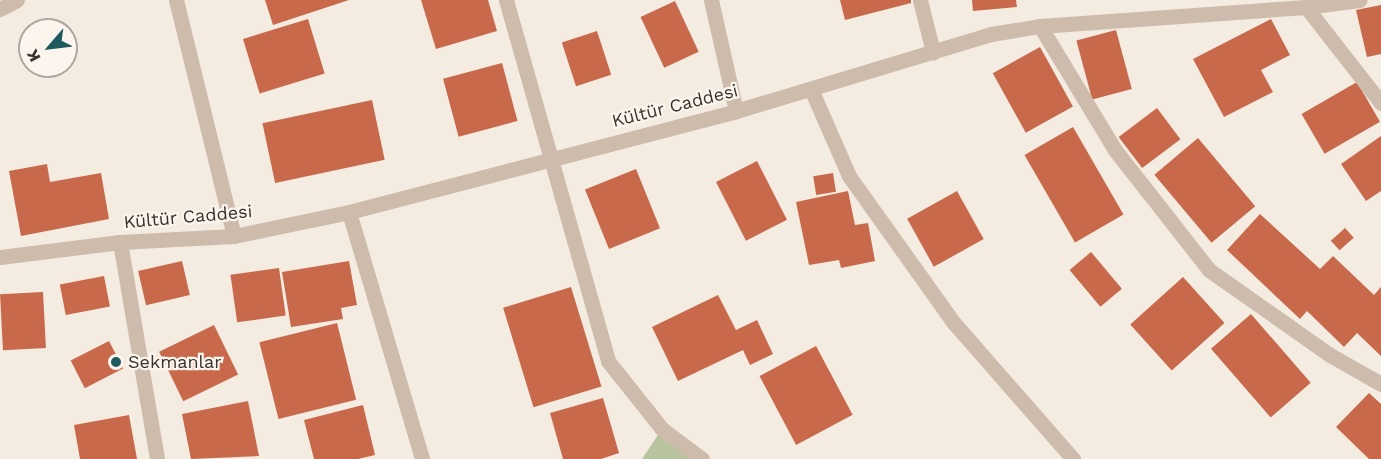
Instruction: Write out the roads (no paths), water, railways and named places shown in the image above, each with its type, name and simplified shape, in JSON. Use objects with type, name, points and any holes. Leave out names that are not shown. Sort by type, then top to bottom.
[{"type":"street","points":[[0,9],[16,0]]},
{"type":"street","points":[[176,0],[234,236]]},
{"type":"street","points":[[506,0],[608,361],[662,429],[702,459]]},
{"type":"street","points":[[711,0],[736,111]]},
{"type":"street","points":[[920,0],[933,52]]},
{"type":"street","name":"Kültür Caddesi","points":[[0,257],[120,242],[234,236],[349,212],[736,111],[991,34],[1040,26],[1306,8],[1360,0]]},
{"type":"street","points":[[1306,8],[1381,103]]},
{"type":"street","points":[[1040,26],[1115,150],[1209,270],[1330,355],[1381,384]]},
{"type":"street","points":[[811,89],[849,176],[954,323],[1073,459]]},
{"type":"street","points":[[349,212],[422,459]]},
{"type":"street","points":[[120,242],[157,459]]},
{"type":"place","name":"Sekmanlar","points":[[116,362]]}]
